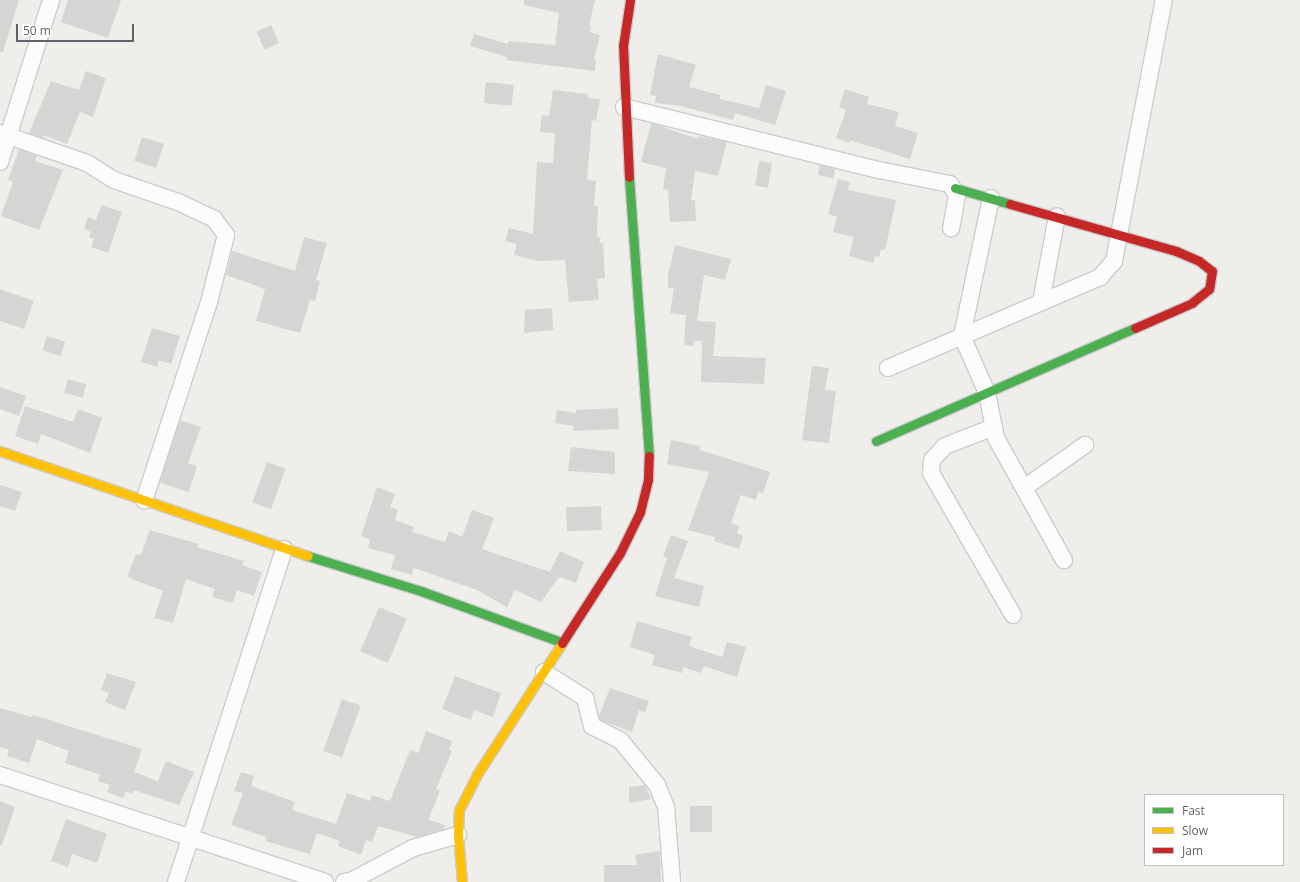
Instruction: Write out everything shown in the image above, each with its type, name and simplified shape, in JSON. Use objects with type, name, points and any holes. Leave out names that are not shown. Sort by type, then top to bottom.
[{"type":"street","points":[[0,162],[4,134],[50,0]]},
{"type":"street","points":[[462,882],[458,835],[459,810],[476,776],[544,672],[561,642],[620,553],[640,512],[648,479],[649,436],[624,107],[623,46],[630,0]]},
{"type":"street","points":[[888,368],[1100,277],[1114,261],[1118,233],[1164,0]]},
{"type":"street","points":[[624,107],[879,170],[950,184],[955,188],[1118,233],[1198,261],[1212,271],[1209,288],[1192,303],[876,441]]},
{"type":"street","points":[[4,134],[87,163],[114,180],[136,189],[178,202],[214,219],[226,235],[209,302],[144,501]]},
{"type":"street","points":[[951,228],[957,195],[955,188]]},
{"type":"street","points":[[991,198],[962,336],[987,393],[996,438],[1064,560]]},
{"type":"street","points":[[1040,302],[1057,216]]},
{"type":"street","points":[[994,427],[945,446],[932,460],[931,472],[1013,615]]},
{"type":"street","points":[[1024,488],[1086,445]]},
{"type":"street","points":[[0,451],[284,549],[421,591],[561,642]]},
{"type":"street","points":[[176,882],[284,549]]},
{"type":"street","points":[[544,672],[585,698],[592,726],[620,741],[656,785],[666,807],[672,882]]},
{"type":"street","points":[[0,775],[325,882]]},
{"type":"street","points":[[344,882],[350,881],[413,848],[458,835]]},
{"type":"building","points":[[0,0],[19,0],[3,52],[0,52]]},
{"type":"building","points":[[68,0],[121,0],[108,38],[61,22]]},
{"type":"building","points":[[524,0],[595,0],[589,25],[591,25],[590,32],[600,35],[594,59],[596,59],[595,71],[506,60],[507,57],[470,46],[474,34],[508,44],[509,41],[555,45],[559,13],[524,5]]},
{"type":"building","points":[[271,25],[279,43],[265,50],[256,32]]},
{"type":"building","points":[[658,54],[696,65],[689,87],[721,95],[720,99],[759,108],[766,85],[786,91],[775,125],[735,113],[733,120],[681,106],[655,103],[656,96],[650,95]]},
{"type":"building","points":[[86,71],[106,78],[93,117],[80,112],[67,144],[44,135],[43,138],[29,133],[51,81],[79,90]]},
{"type":"building","points":[[486,82],[514,85],[512,106],[484,103]]},
{"type":"building","points":[[845,89],[869,97],[867,104],[899,112],[895,126],[918,133],[910,159],[850,140],[849,143],[836,138],[846,110],[839,107]]},
{"type":"building","points":[[553,90],[588,94],[588,98],[600,99],[596,121],[592,120],[587,180],[596,181],[594,206],[598,206],[597,237],[601,237],[599,243],[603,243],[605,278],[597,279],[599,300],[569,302],[565,260],[538,261],[514,255],[517,244],[505,241],[509,228],[533,234],[537,162],[553,163],[555,133],[540,132],[542,115],[549,116]]},
{"type":"building","points":[[651,123],[698,139],[699,136],[727,142],[718,176],[695,171],[691,200],[695,200],[696,221],[670,222],[668,190],[663,189],[666,168],[641,162]]},
{"type":"building","points":[[142,137],[164,144],[156,168],[134,161]]},
{"type":"building","points":[[19,149],[37,156],[35,161],[63,170],[39,230],[1,216],[13,182],[8,180]]},
{"type":"building","points":[[759,161],[772,163],[768,188],[755,186]]},
{"type":"building","points":[[820,165],[836,169],[833,179],[818,175]]},
{"type":"building","points":[[838,179],[850,182],[848,190],[896,200],[885,250],[881,249],[879,257],[875,256],[873,263],[849,256],[854,237],[833,232],[837,217],[828,214]]},
{"type":"building","points":[[102,205],[122,212],[108,253],[91,247],[94,239],[89,237],[91,232],[84,229],[88,217],[96,220]]},
{"type":"building","points":[[304,237],[327,243],[316,280],[320,281],[315,301],[310,300],[300,333],[256,321],[265,289],[226,275],[232,251],[295,271]]},
{"type":"building","points":[[675,245],[731,259],[725,280],[704,275],[697,321],[716,322],[713,356],[766,358],[764,384],[701,382],[702,341],[694,341],[694,346],[684,345],[686,315],[670,313],[674,288],[668,288],[668,275]]},
{"type":"building","points":[[0,289],[34,301],[24,329],[0,321]]},
{"type":"building","points":[[552,308],[553,330],[524,333],[525,310]]},
{"type":"building","points":[[152,328],[180,336],[171,364],[159,360],[157,367],[141,362]]},
{"type":"building","points":[[47,336],[65,342],[60,356],[42,350]]},
{"type":"building","points":[[812,366],[829,368],[825,390],[836,391],[829,443],[802,440]]},
{"type":"building","points":[[68,379],[86,384],[82,398],[64,392]]},
{"type":"building","points":[[0,387],[26,396],[19,416],[0,409]]},
{"type":"building","points":[[25,406],[73,422],[78,409],[102,418],[90,453],[41,434],[38,444],[15,436]]},
{"type":"building","points":[[618,408],[619,429],[573,431],[574,426],[555,423],[557,410],[576,413],[576,410]]},
{"type":"building","points":[[180,420],[201,427],[188,463],[197,466],[189,492],[160,483]]},
{"type":"building","points":[[671,440],[700,446],[700,450],[770,472],[763,493],[758,492],[756,500],[741,495],[731,523],[739,526],[737,533],[743,536],[739,549],[714,541],[715,537],[688,530],[709,472],[667,464]]},
{"type":"building","points":[[571,447],[615,452],[615,474],[568,471]]},
{"type":"building","points":[[267,462],[286,469],[271,509],[252,502]]},
{"type":"building","points":[[0,485],[22,492],[15,511],[0,506]]},
{"type":"building","points":[[377,487],[395,494],[390,507],[398,510],[395,520],[414,527],[412,532],[445,542],[449,531],[462,537],[472,510],[494,518],[482,549],[550,572],[560,551],[584,562],[576,583],[559,577],[541,602],[515,590],[507,607],[477,590],[414,568],[412,575],[391,569],[395,555],[368,548],[370,540],[361,536]]},
{"type":"building","points":[[601,506],[602,530],[567,531],[566,507]]},
{"type":"building","points":[[150,530],[199,544],[197,547],[244,561],[242,565],[262,572],[254,596],[237,590],[233,603],[212,597],[215,589],[186,579],[173,623],[154,618],[163,591],[127,577],[136,554],[141,555]]},
{"type":"building","points":[[671,535],[688,541],[674,578],[704,586],[699,607],[655,596],[667,558],[663,556]]},
{"type":"building","points":[[379,607],[407,619],[388,663],[360,651]]},
{"type":"building","points":[[637,621],[692,637],[689,646],[722,657],[727,642],[746,647],[737,677],[704,666],[701,673],[683,667],[682,673],[652,665],[655,655],[630,647]]},
{"type":"building","points":[[107,673],[136,682],[125,710],[105,702],[109,693],[101,690]]},
{"type":"building","points":[[455,676],[501,693],[493,717],[474,710],[471,720],[442,709]]},
{"type":"building","points":[[610,688],[649,701],[645,713],[639,710],[632,732],[600,720],[599,716]]},
{"type":"building","points":[[342,699],[361,706],[342,758],[323,751]]},
{"type":"building","points":[[0,708],[32,717],[33,715],[142,749],[134,772],[158,781],[166,761],[194,772],[179,805],[134,790],[132,794],[126,791],[123,798],[107,792],[110,785],[98,781],[100,775],[65,763],[69,751],[37,739],[29,763],[7,756],[9,750],[0,747]]},
{"type":"building","points":[[426,731],[452,741],[449,750],[452,751],[436,789],[440,791],[429,818],[429,820],[445,825],[444,829],[417,837],[378,826],[372,842],[366,840],[361,855],[338,846],[340,841],[317,833],[310,854],[265,841],[266,837],[231,825],[243,793],[234,791],[241,772],[254,776],[251,786],[295,802],[292,810],[336,824],[347,793],[370,801],[372,795],[390,801],[410,750],[418,753]]},
{"type":"building","points":[[645,785],[651,799],[629,803],[629,787]]},
{"type":"building","points":[[0,801],[15,807],[2,845],[0,845]]},
{"type":"building","points":[[690,806],[712,806],[712,832],[690,832]]},
{"type":"building","points":[[66,819],[107,834],[97,863],[72,854],[68,867],[51,861]]},
{"type":"building","points":[[660,851],[661,882],[604,882],[604,865],[637,865],[635,855]]},
{"type":"traffic: fast","points":[[629,177],[649,456]]},
{"type":"traffic: fast","points":[[955,188],[1010,204]]},
{"type":"traffic: fast","points":[[876,441],[1135,328]]},
{"type":"traffic: fast","points":[[308,556],[421,591],[561,642]]},
{"type":"traffic: slow","points":[[0,451],[308,556]]},
{"type":"traffic: slow","points":[[462,882],[458,835],[459,810],[476,776],[562,643]]},
{"type":"traffic: jam","points":[[629,177],[623,46],[630,0]]},
{"type":"traffic: jam","points":[[1010,204],[1176,251],[1199,261],[1212,271],[1209,289],[1192,303],[1135,328]]},
{"type":"traffic: jam","points":[[562,643],[620,553],[640,512],[648,479],[649,456]]}]
